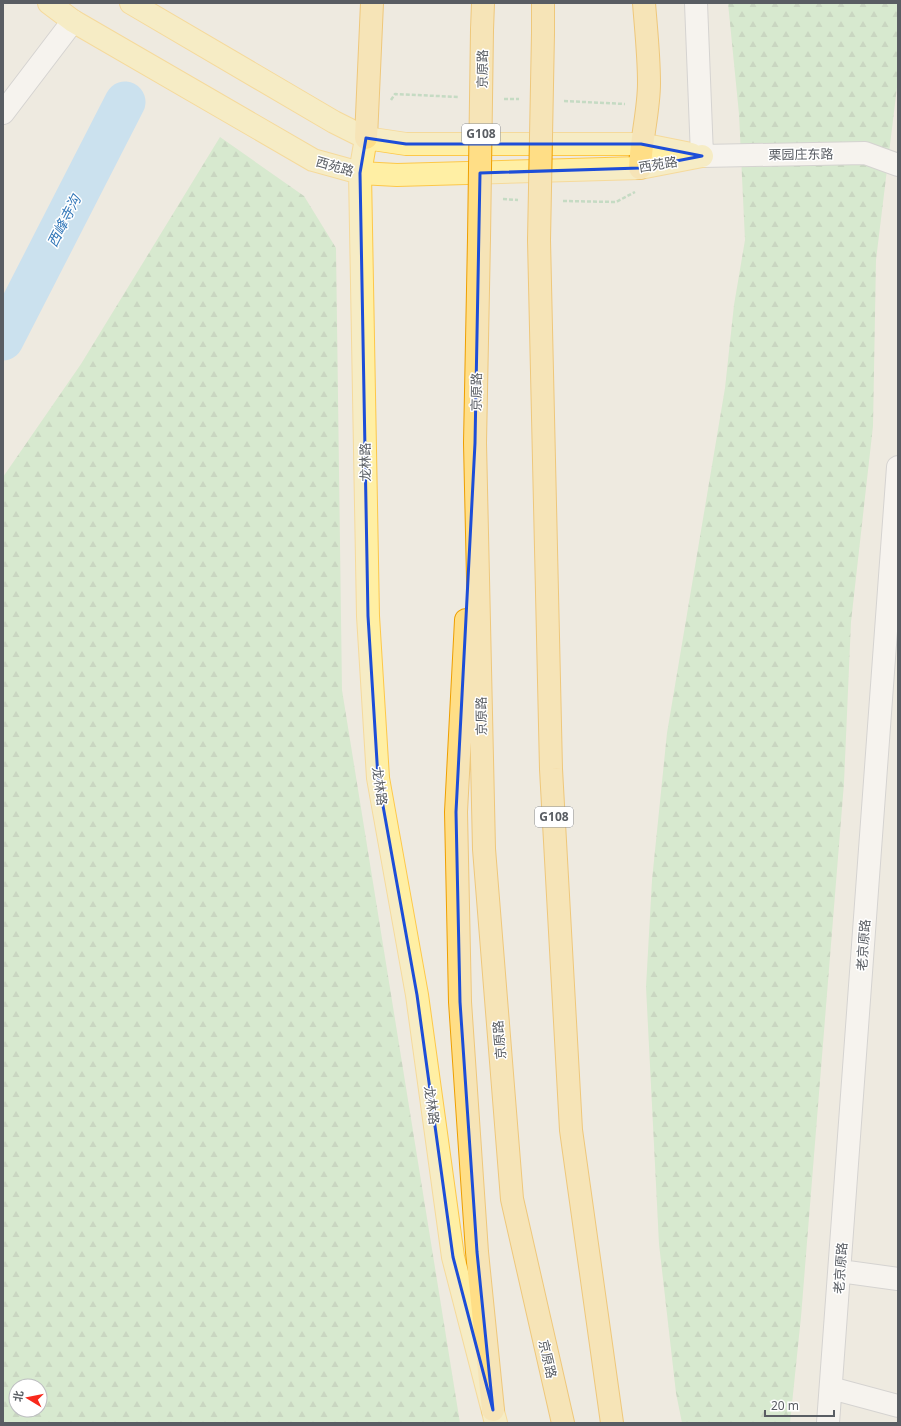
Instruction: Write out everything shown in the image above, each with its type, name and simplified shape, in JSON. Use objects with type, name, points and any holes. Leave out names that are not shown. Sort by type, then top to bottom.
[{"type":"highway","points":[[366,138],[372,3]]},
{"type":"highway","name":"京原路","points":[[483,3],[475,443],[484,849],[512,1199],[563,1423]]},
{"type":"highway","name":"G108","points":[[543,3],[539,240],[551,769],[571,1122],[606,1392],[612,1423]]},
{"type":"highway","points":[[640,168],[641,144],[646,118],[649,83],[644,3]]},
{"type":"highway","points":[[475,443],[456,820],[461,1010],[477,1252],[495,1416]]},
{"type":"main road","name":"西苑路","points":[[49,3],[73,21],[313,160],[360,172],[397,175],[640,168],[702,156]]},
{"type":"main road","name":"西苑路","points":[[131,3],[334,122],[366,138],[406,144],[641,144],[702,156]]},
{"type":"main road","name":"龙林路","points":[[366,138],[360,172],[368,616],[378,778],[417,995],[453,1257],[495,1416]]},
{"type":"main road","points":[[606,1392],[616,1423]]},
{"type":"street","points":[[696,3],[702,156]]},
{"type":"street","points":[[3,112],[73,21]]},
{"type":"street","name":"栗园庄东路","points":[[702,156],[865,153],[898,166]]},
{"type":"street","name":"老京原路","points":[[828,1423],[898,467]]},
{"type":"street","points":[[840,1271],[898,1279]]},
{"type":"street","points":[[830,1388],[898,1406]]},
{"type":"highlighted area","points":[[366,138],[406,144],[641,144],[702,156],[640,168],[480,173],[475,443],[456,812],[460,1002],[477,1252],[493,1410],[453,1257],[417,995],[378,778],[368,616],[360,173]]},
{"type":"green space","points":[[728,3],[898,3],[898,79],[876,260],[873,426],[851,622],[844,783],[801,1317],[790,1423],[682,1423],[676,1393],[659,1244],[646,987],[652,880],[667,733],[725,388],[734,305],[745,240],[739,114]]},
{"type":"green space","points":[[220,137],[304,196],[336,248],[342,690],[460,1423],[3,1423],[3,477],[81,364]]},
{"type":"waterway","name":"西峰寺沟","points":[[3,340],[125,102]]}]
